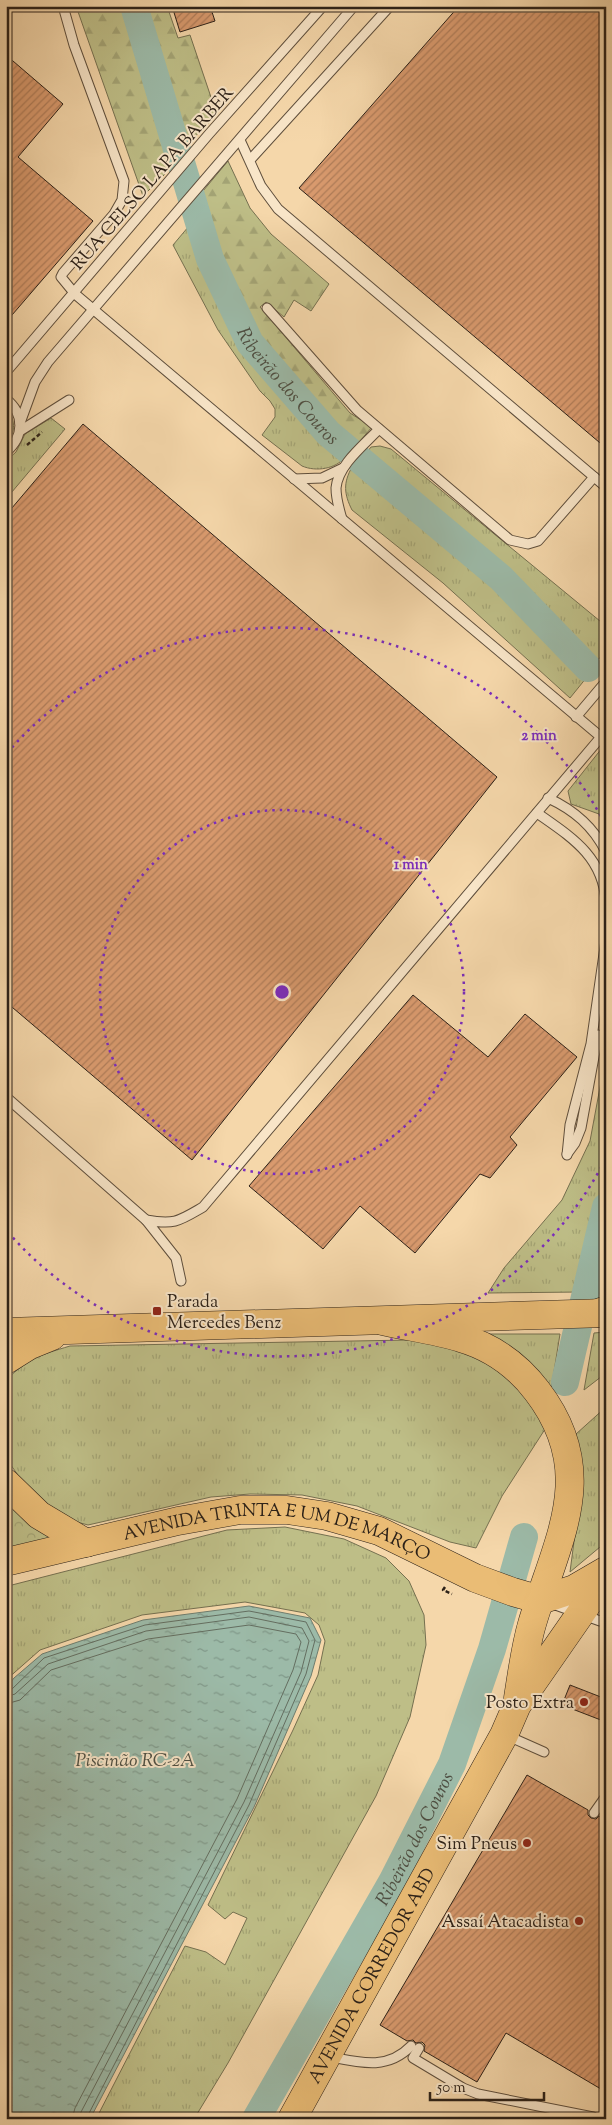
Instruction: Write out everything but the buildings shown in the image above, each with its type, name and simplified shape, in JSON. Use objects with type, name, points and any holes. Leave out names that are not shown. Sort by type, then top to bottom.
[{"type":"main road","points":[[6,1332],[600,1312]]},
{"type":"main road","points":[[383,1320],[462,1338],[490,1350],[509,1362],[528,1380],[548,1405],[558,1424],[568,1453],[570,1492],[564,1528],[534,1599],[532,1623],[517,1705]]},
{"type":"main road","points":[[6,1360],[30,1345],[65,1331]]},
{"type":"main road","points":[[6,1483],[38,1516],[86,1543]]},
{"type":"main road","name":"AVENIDA TRINTA E UM DE MARÇO","points":[[6,1562],[178,1521],[231,1512],[287,1510],[327,1516],[379,1531],[490,1584],[534,1599]]},
{"type":"main road","points":[[534,1599],[574,1589],[606,1571]]},
{"type":"main road","name":"AVENIDA CORREDOR ABD","points":[[292,2119],[504,1735],[517,1705],[589,1617],[606,1577]]},
{"type":"lane","points":[[63,6],[74,45],[124,181],[122,200],[114,214],[63,273],[62,277],[75,294],[294,479],[576,717],[603,734],[233,1169],[203,1207],[178,1222],[163,1223],[146,1220]]},
{"type":"lane","name":"RUA CELSO LAPA BARBER","points":[[6,372],[75,294],[206,138],[323,6]]},
{"type":"lane","points":[[6,452],[14,446],[35,382],[48,362],[354,6]]},
{"type":"lane","points":[[250,160],[390,6]]},
{"type":"lane","points":[[240,140],[261,186],[278,209],[606,487]]},
{"type":"lane","points":[[266,308],[357,410],[510,540],[521,544],[538,541],[594,477]]},
{"type":"lane","points":[[6,399],[18,413],[20,427]]},
{"type":"lane","points":[[20,427],[69,400]]},
{"type":"lane","points":[[342,519],[336,499],[338,477],[343,468],[380,429]]},
{"type":"lane","points":[[294,479],[322,478],[343,468]]},
{"type":"lane","points":[[576,717],[605,685]]},
{"type":"lane","points":[[548,798],[564,806],[585,821],[598,837],[606,852]]},
{"type":"lane","points":[[537,813],[575,840],[594,862],[605,890],[606,902]]},
{"type":"lane","points":[[606,940],[591,1044],[570,1125],[567,1155],[576,1143],[581,1128],[596,1054],[606,977]]},
{"type":"lane","points":[[6,1097],[146,1220],[176,1258],[181,1281]]},
{"type":"lane","points":[[534,1599],[589,1617]]},
{"type":"lane","points":[[504,1735],[544,1752]]},
{"type":"lane","points":[[594,1813],[606,1796]]},
{"type":"lane","points":[[326,2056],[371,2064],[385,2063],[415,2047],[413,2058],[463,2088],[478,2094],[593,2118]]},
{"type":"green space","points":[[76,6],[124,6],[174,165],[143,196]]},
{"type":"green space","points":[[140,6],[167,6],[178,38],[190,35],[217,115],[184,147]]},
{"type":"green space","points":[[228,161],[250,208],[271,234],[329,284],[311,311],[294,300],[284,317],[266,302],[260,307],[350,413],[372,427],[354,448],[332,428],[255,342],[216,260],[198,197]]},
{"type":"green space","points":[[189,226],[205,268],[243,349],[319,437],[345,457],[341,461],[331,467],[307,468],[262,435],[275,417],[275,409],[260,391],[218,330],[173,245]]},
{"type":"green space","points":[[6,406],[13,421],[13,430],[6,444]]},
{"type":"green space","points":[[51,418],[65,429],[6,499],[6,461],[16,452],[25,434]]},
{"type":"green space","points":[[380,446],[391,449],[606,626],[606,650],[594,665],[505,573],[364,456],[371,447]]},
{"type":"green space","points":[[352,467],[493,581],[587,677],[570,698],[443,583],[352,510],[347,499],[346,483]]},
{"type":"green space","points":[[606,743],[606,820],[599,814],[571,804],[568,791]]},
{"type":"green space","points":[[606,1055],[606,1179],[581,1292],[488,1293],[504,1268],[562,1200],[590,1141]]},
{"type":"green space","points":[[606,1227],[606,1292],[591,1292]]},
{"type":"green space","points":[[606,1332],[606,1373],[584,1390],[594,1333]]},
{"type":"green space","points":[[482,1334],[560,1334],[551,1390]]},
{"type":"green space","points":[[410,1340],[458,1345],[493,1360],[549,1423],[502,1496],[476,1548],[450,1542],[357,1506],[302,1495],[250,1494],[211,1497],[88,1525],[66,1519],[51,1512],[22,1481],[6,1458],[6,1380],[35,1358],[70,1346]]},
{"type":"green space","points":[[606,1407],[606,1542],[570,1572],[581,1488],[576,1434]]},
{"type":"green space","points":[[6,1494],[68,1542],[6,1554]]},
{"type":"green space","points":[[285,1527],[344,1539],[386,1558],[409,1581],[424,1615],[426,1645],[410,1717],[376,1796],[228,2063],[194,2119],[96,2119],[185,1946],[206,1952],[225,1965],[247,1918],[233,1912],[225,1919],[208,1905],[318,1675],[325,1641],[319,1625],[305,1613],[245,1602],[142,1615],[40,1650],[6,1680],[6,1588],[227,1530]]},
{"type":"water","name":"Piscinão RC-2A","points":[[249,1606],[310,1618],[321,1640],[311,1676],[254,1807],[90,2119],[6,2119],[6,1688],[14,1678],[42,1654],[143,1620]]},
{"type":"waterway","name":"Ribeirão dos Couros","points":[[134,6],[210,259],[250,343],[328,433],[501,578],[588,668]]},
{"type":"waterway","name":"Ribeirão dos Couros","points":[[565,1382],[606,1207]]},
{"type":"waterway","name":"Ribeirão dos Couros","points":[[256,2119],[392,1882],[452,1764],[492,1649],[524,1537]]},
{"type":"place","name":"Parada Mercedes Benz","points":[[157,1311]]},
{"type":"place","name":"Posto Extra","points":[[584,1702]]},
{"type":"place","name":"Sim Pneus","points":[[527,1843]]},
{"type":"place","name":"Assaí Atacadista","points":[[579,1921]]}]
